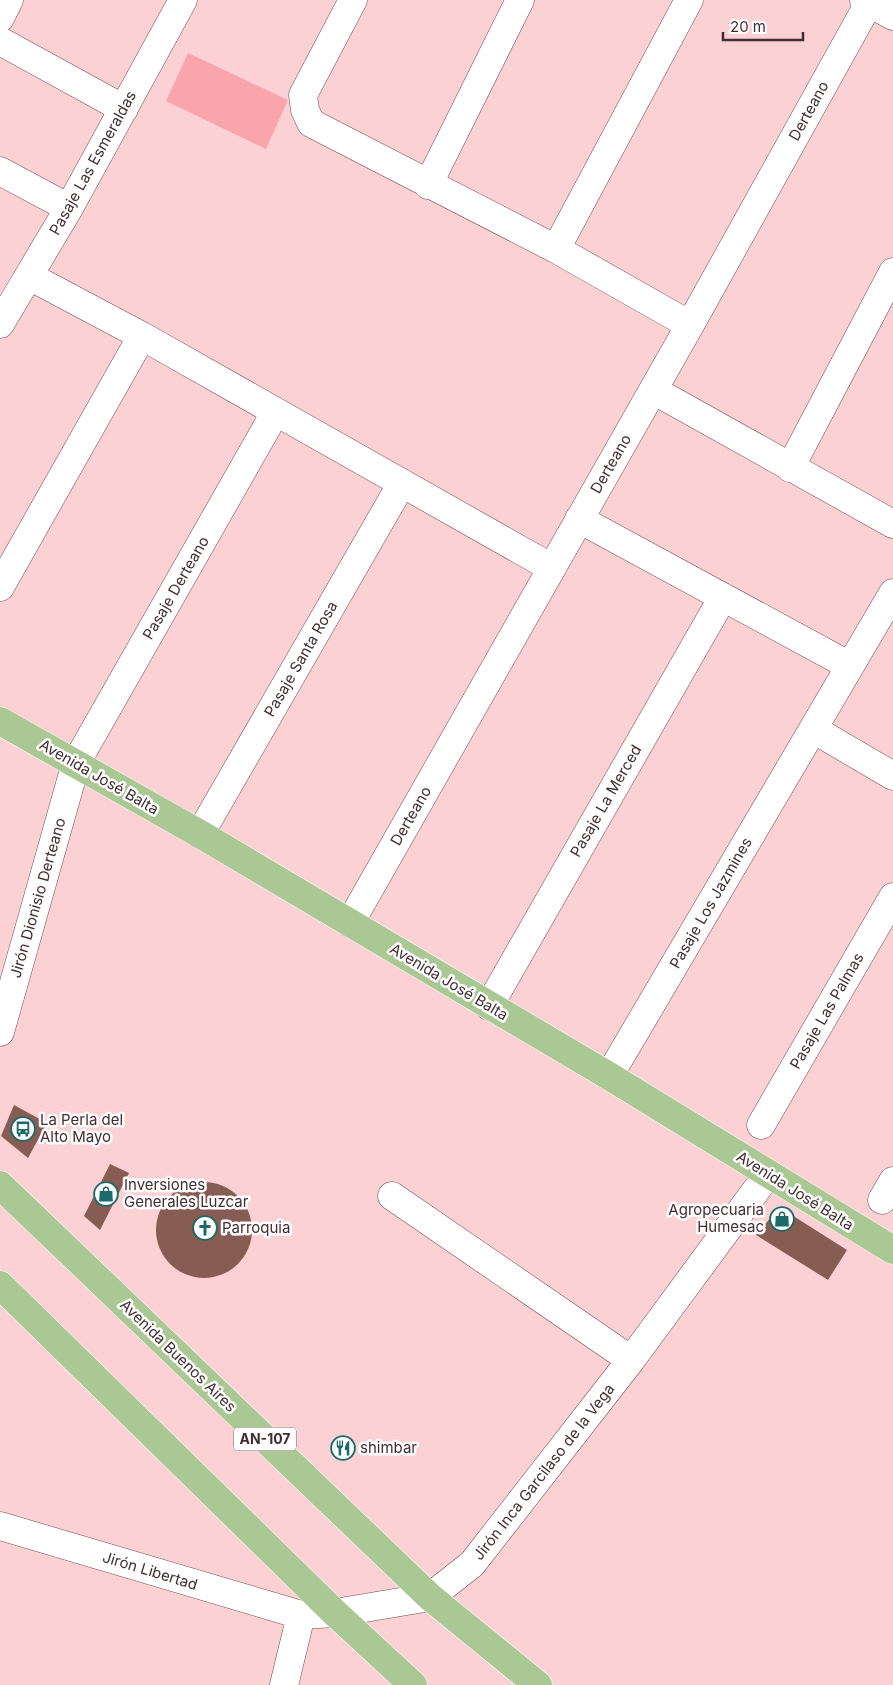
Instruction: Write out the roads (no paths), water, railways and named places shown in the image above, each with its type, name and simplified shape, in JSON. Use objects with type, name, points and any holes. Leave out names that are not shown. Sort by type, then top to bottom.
[{"type":"main road","name":"Avenida José Balta","points":[[0,721],[200,834],[609,1076],[893,1250]]},
{"type":"main road","name":"Avenida Buenos Aires","points":[[0,1185],[430,1597],[538,1685]]},
{"type":"main road","points":[[0,1285],[412,1685]]},
{"type":"street","points":[[0,18],[9,0]]},
{"type":"street","name":"Pasaje Las Esmeraldas","points":[[0,324],[69,208],[182,0]]},
{"type":"street","points":[[353,0],[303,95],[305,110],[311,122],[428,185],[556,249],[690,325]]},
{"type":"street","points":[[428,185],[520,0]]},
{"type":"street","points":[[556,249],[689,0]]},
{"type":"street","points":[[866,2],[893,16]]},
{"type":"street","name":"Derteano","points":[[350,923],[690,325],[866,2]]},
{"type":"street","points":[[0,40],[124,109]]},
{"type":"street","points":[[0,171],[69,208]]},
{"type":"street","points":[[790,468],[893,272]]},
{"type":"street","points":[[28,276],[142,336],[275,413],[552,568]]},
{"type":"street","points":[[0,587],[142,336]]},
{"type":"street","points":[[653,390],[893,524]]},
{"type":"street","name":"Pasaje Derteano","points":[[76,763],[275,413]]},
{"type":"street","name":"Pasaje Santa Rosa","points":[[200,834],[402,483]]},
{"type":"street","points":[[579,519],[850,666]]},
{"type":"street","name":"Pasaje Los Jazmines","points":[[609,1076],[893,592]]},
{"type":"street","name":"Pasaje La Merced","points":[[489,1006],[723,597]]},
{"type":"street","points":[[813,729],[893,776]]},
{"type":"street","name":"Jirón Dionisio Derteano","points":[[0,1032],[76,763]]},
{"type":"street","name":"Pasaje Las Palmas","points":[[762,1125],[893,897]]},
{"type":"street","name":"Jirón Inca Garcilaso de la Vega","points":[[301,1615],[335,1612],[430,1597],[472,1564],[631,1360],[768,1174]]},
{"type":"street","points":[[392,1196],[631,1360]]},
{"type":"street","name":"Jirón Libertad","points":[[0,1526],[301,1615]]},
{"type":"street","points":[[284,1685],[301,1615]]},
{"type":"place","name":"La Perla del Alto Mayo","points":[[23,1129]]},
{"type":"place","name":"Inversiones Generales Luzcar","points":[[106,1194]]},
{"type":"place","name":"Agropecuaria Humesac","points":[[782,1219]]},
{"type":"place","name":"Parroquia","points":[[205,1228]]},
{"type":"place","name":"shimbar","points":[[343,1448]]}]
